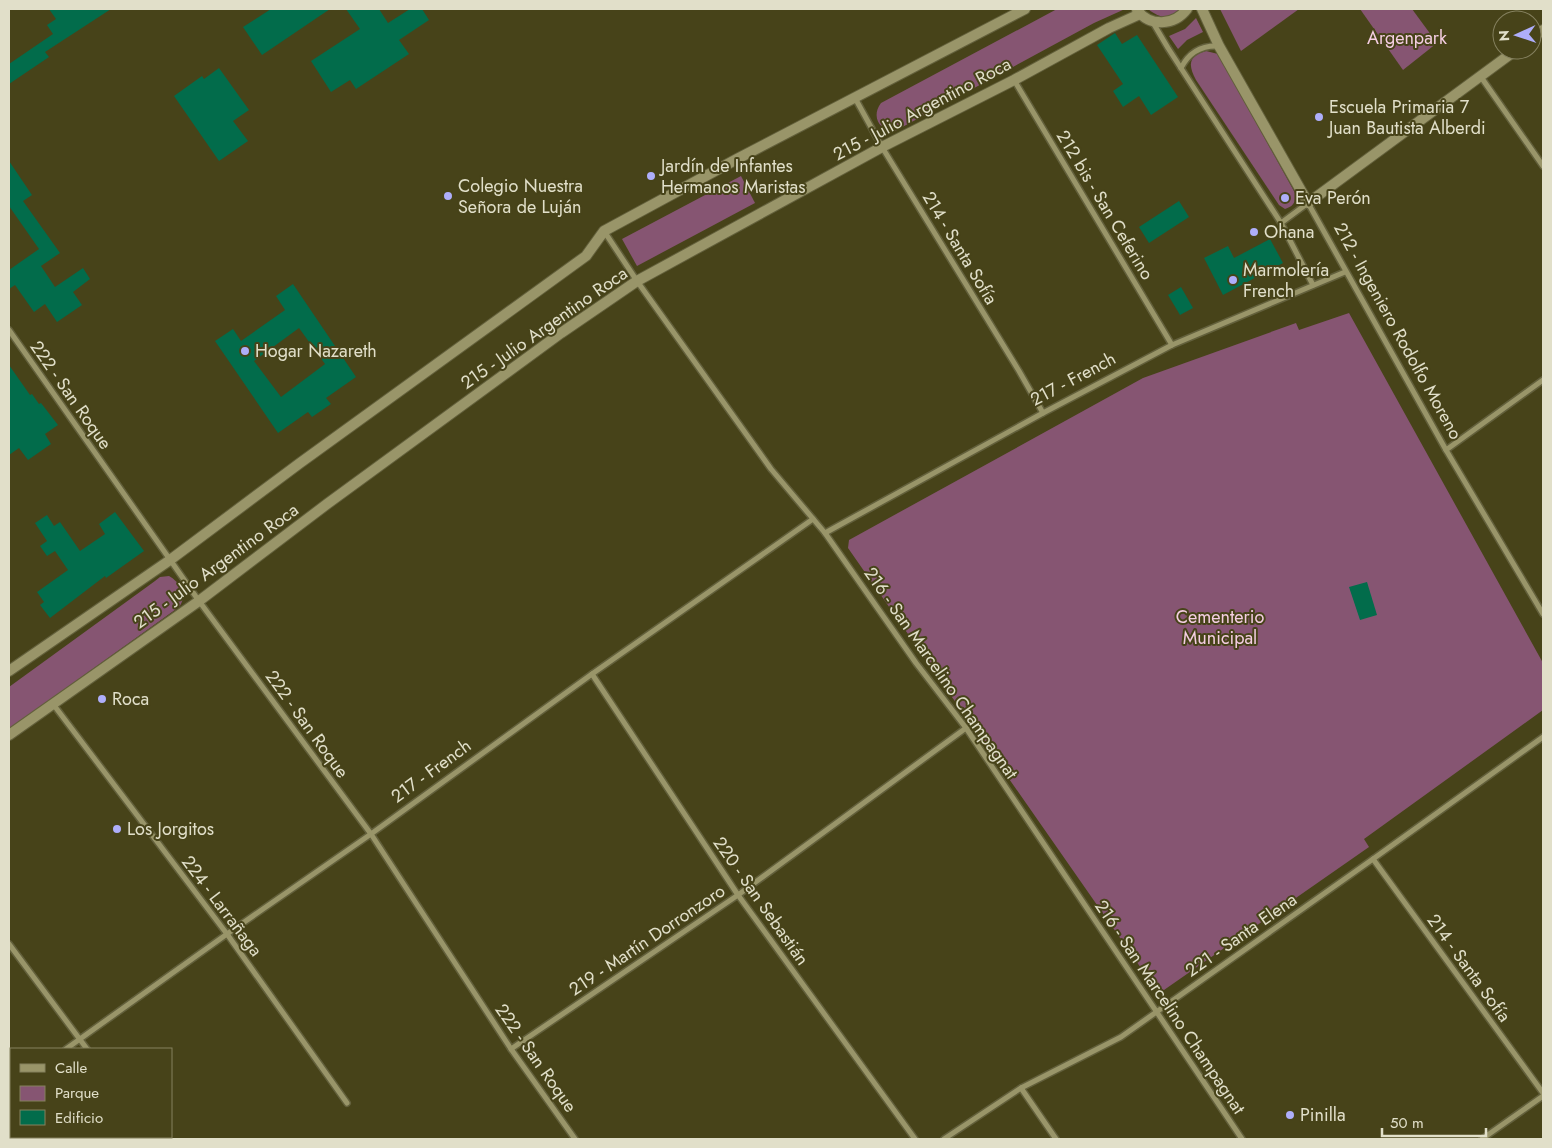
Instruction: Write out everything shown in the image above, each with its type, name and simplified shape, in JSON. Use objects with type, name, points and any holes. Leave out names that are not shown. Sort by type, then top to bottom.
[{"type":"street","name":"215 - Julio Argentino Roca","points":[[9,671],[170,560],[300,463],[586,256],[604,231],[737,159],[1025,9]]},
{"type":"street","points":[[1152,21],[1163,23],[1170,21],[1181,16],[1187,9]]},
{"type":"street","name":"212 - Ingeniero Rodolfo Moreno","points":[[1202,9],[1219,46],[1345,272],[1446,450],[1543,614]]},
{"type":"street","name":"215 - Julio Argentino Roca","points":[[9,735],[199,601],[327,504],[560,333],[637,282],[882,147],[1014,80],[1138,11]]},
{"type":"street","points":[[1138,11],[1152,21],[1281,223],[1313,285]]},
{"type":"street","points":[[1181,68],[1194,51],[1208,45],[1219,46]]},
{"type":"street","points":[[1281,223],[1503,60]]},
{"type":"street","points":[[1481,77],[1543,166]]},
{"type":"street","name":"212 bis - San Ceferino","points":[[1014,80],[1172,345]]},
{"type":"street","name":"214 - Santa Sofía","points":[[854,98],[1043,413]]},
{"type":"street","name":"216 - San Marcelino Champagnat","points":[[604,231],[637,282],[772,469],[825,533],[916,663],[966,728],[1242,1139]]},
{"type":"street","name":"217 - French","points":[[825,533],[1043,413],[1172,345],[1345,272]]},
{"type":"street","name":"222 - San Roque","points":[[9,330],[199,601],[371,834],[511,1049],[575,1139]]},
{"type":"street","points":[[1446,450],[1543,380]]},
{"type":"street","name":"217 - French","points":[[67,1048],[813,519]]},
{"type":"street","name":"220 - San Sebastián","points":[[592,674],[738,895],[915,1139]]},
{"type":"street","name":"224 - Larrañaga","points":[[53,704],[227,934],[347,1103]]},
{"type":"street","name":"219 - Martín Dorronzoro","points":[[511,1049],[738,895],[966,728]]},
{"type":"street","name":"221 - Santa Elena","points":[[944,1139],[1020,1088],[1121,1037],[1543,737]]},
{"type":"street","name":"214 - Santa Sofía","points":[[1373,859],[1543,1094]]},
{"type":"street","points":[[9,944],[86,1048]]},
{"type":"street","points":[[1020,1088],[1056,1139]]},
{"type":"street","points":[[1482,1139],[1543,1094]]},
{"type":"green space","points":[[1057,9],[1125,9],[1094,23],[895,131],[881,126],[878,122],[877,113],[881,103]]},
{"type":"green space","points":[[1148,9],[1182,9],[1174,15],[1166,17]]},
{"type":"green space","points":[[1220,9],[1299,9],[1241,51]]},
{"type":"green space","name":"Argenpark","points":[[1360,9],[1412,9],[1437,43],[1403,70]]},
{"type":"green space","points":[[1196,18],[1203,32],[1187,40],[1178,49],[1169,36],[1185,29]]},
{"type":"green space","points":[[1206,51],[1218,54],[1295,193],[1294,202],[1290,207],[1285,209],[1279,205],[1196,80],[1191,62],[1193,58]]},
{"type":"green space","points":[[741,176],[755,203],[637,266],[622,239]]},
{"type":"green space","name":"Cementerio Municipal","points":[[1349,313],[1543,663],[1543,710],[1364,839],[1369,847],[1164,990],[1157,991],[848,548],[849,540],[1143,378],[1296,323],[1299,330]]},
{"type":"green space","points":[[169,576],[182,590],[183,598],[179,607],[9,729],[9,687],[160,577]]},
{"type":"building","points":[[49,9],[111,9],[45,52],[49,57],[9,84],[9,64],[53,34],[47,25],[56,19]]},
{"type":"building","points":[[271,9],[330,9],[262,55],[243,27]]},
{"type":"building","points":[[346,9],[379,9],[388,23],[410,9],[422,9],[429,20],[399,40],[409,54],[356,89],[350,80],[331,92],[311,61],[360,29]]},
{"type":"building","points":[[1115,33],[1122,44],[1137,35],[1178,97],[1151,115],[1139,96],[1123,107],[1113,91],[1123,84],[1097,45]]},
{"type":"building","points":[[219,68],[249,110],[233,121],[248,141],[219,161],[174,96],[202,76],[204,79]]},
{"type":"building","points":[[9,161],[32,195],[23,201],[60,253],[41,266],[55,287],[83,268],[90,279],[73,292],[82,305],[57,322],[45,304],[34,312],[15,285],[9,289],[9,270],[39,249],[9,206]]},
{"type":"building","points":[[1179,201],[1189,217],[1149,243],[1139,227]]},
{"type":"building","points":[[1270,239],[1283,263],[1223,295],[1204,258],[1228,246],[1234,258]]},
{"type":"building","name":"Hogar Nazareth","points":[[293,284],[356,377],[326,398],[331,404],[312,417],[308,412],[278,433],[215,341],[233,329],[241,341],[285,310],[276,296]],"holes":[[[299,328],[325,364],[281,397],[254,361]]]},
{"type":"building","points":[[1181,287],[1193,308],[1180,315],[1168,295]]},
{"type":"building","points":[[9,365],[30,395],[32,394],[39,404],[41,403],[58,425],[45,434],[51,444],[28,460],[19,448],[9,455]]},
{"type":"building","points":[[115,512],[144,551],[106,578],[105,576],[50,618],[40,605],[44,602],[37,592],[68,570],[55,551],[47,556],[40,546],[47,541],[35,523],[47,515],[54,526],[60,522],[80,551],[105,534],[99,524]]},
{"type":"building","points":[[1367,582],[1377,615],[1360,620],[1349,587]]},
{"type":"place","name":"Escuela Primaria 7 Juan Bautista Alberdi","points":[[1319,117]]},
{"type":"place","name":"Jardín de Infantes Hermanos Maristas","points":[[651,176]]},
{"type":"place","name":"Colegio Nuestra Señora de Luján","points":[[448,196]]},
{"type":"place","name":"Eva Perón","points":[[1285,198]]},
{"type":"place","name":"Ohana","points":[[1254,232]]},
{"type":"place","name":"Marmolería French","points":[[1233,280]]},
{"type":"place","name":"Hogar Nazareth","points":[[245,351]]},
{"type":"place","name":"Roca","points":[[102,699]]},
{"type":"place","name":"Los Jorgitos","points":[[117,829]]},
{"type":"place","name":"Pinilla","points":[[1290,1115]]}]
